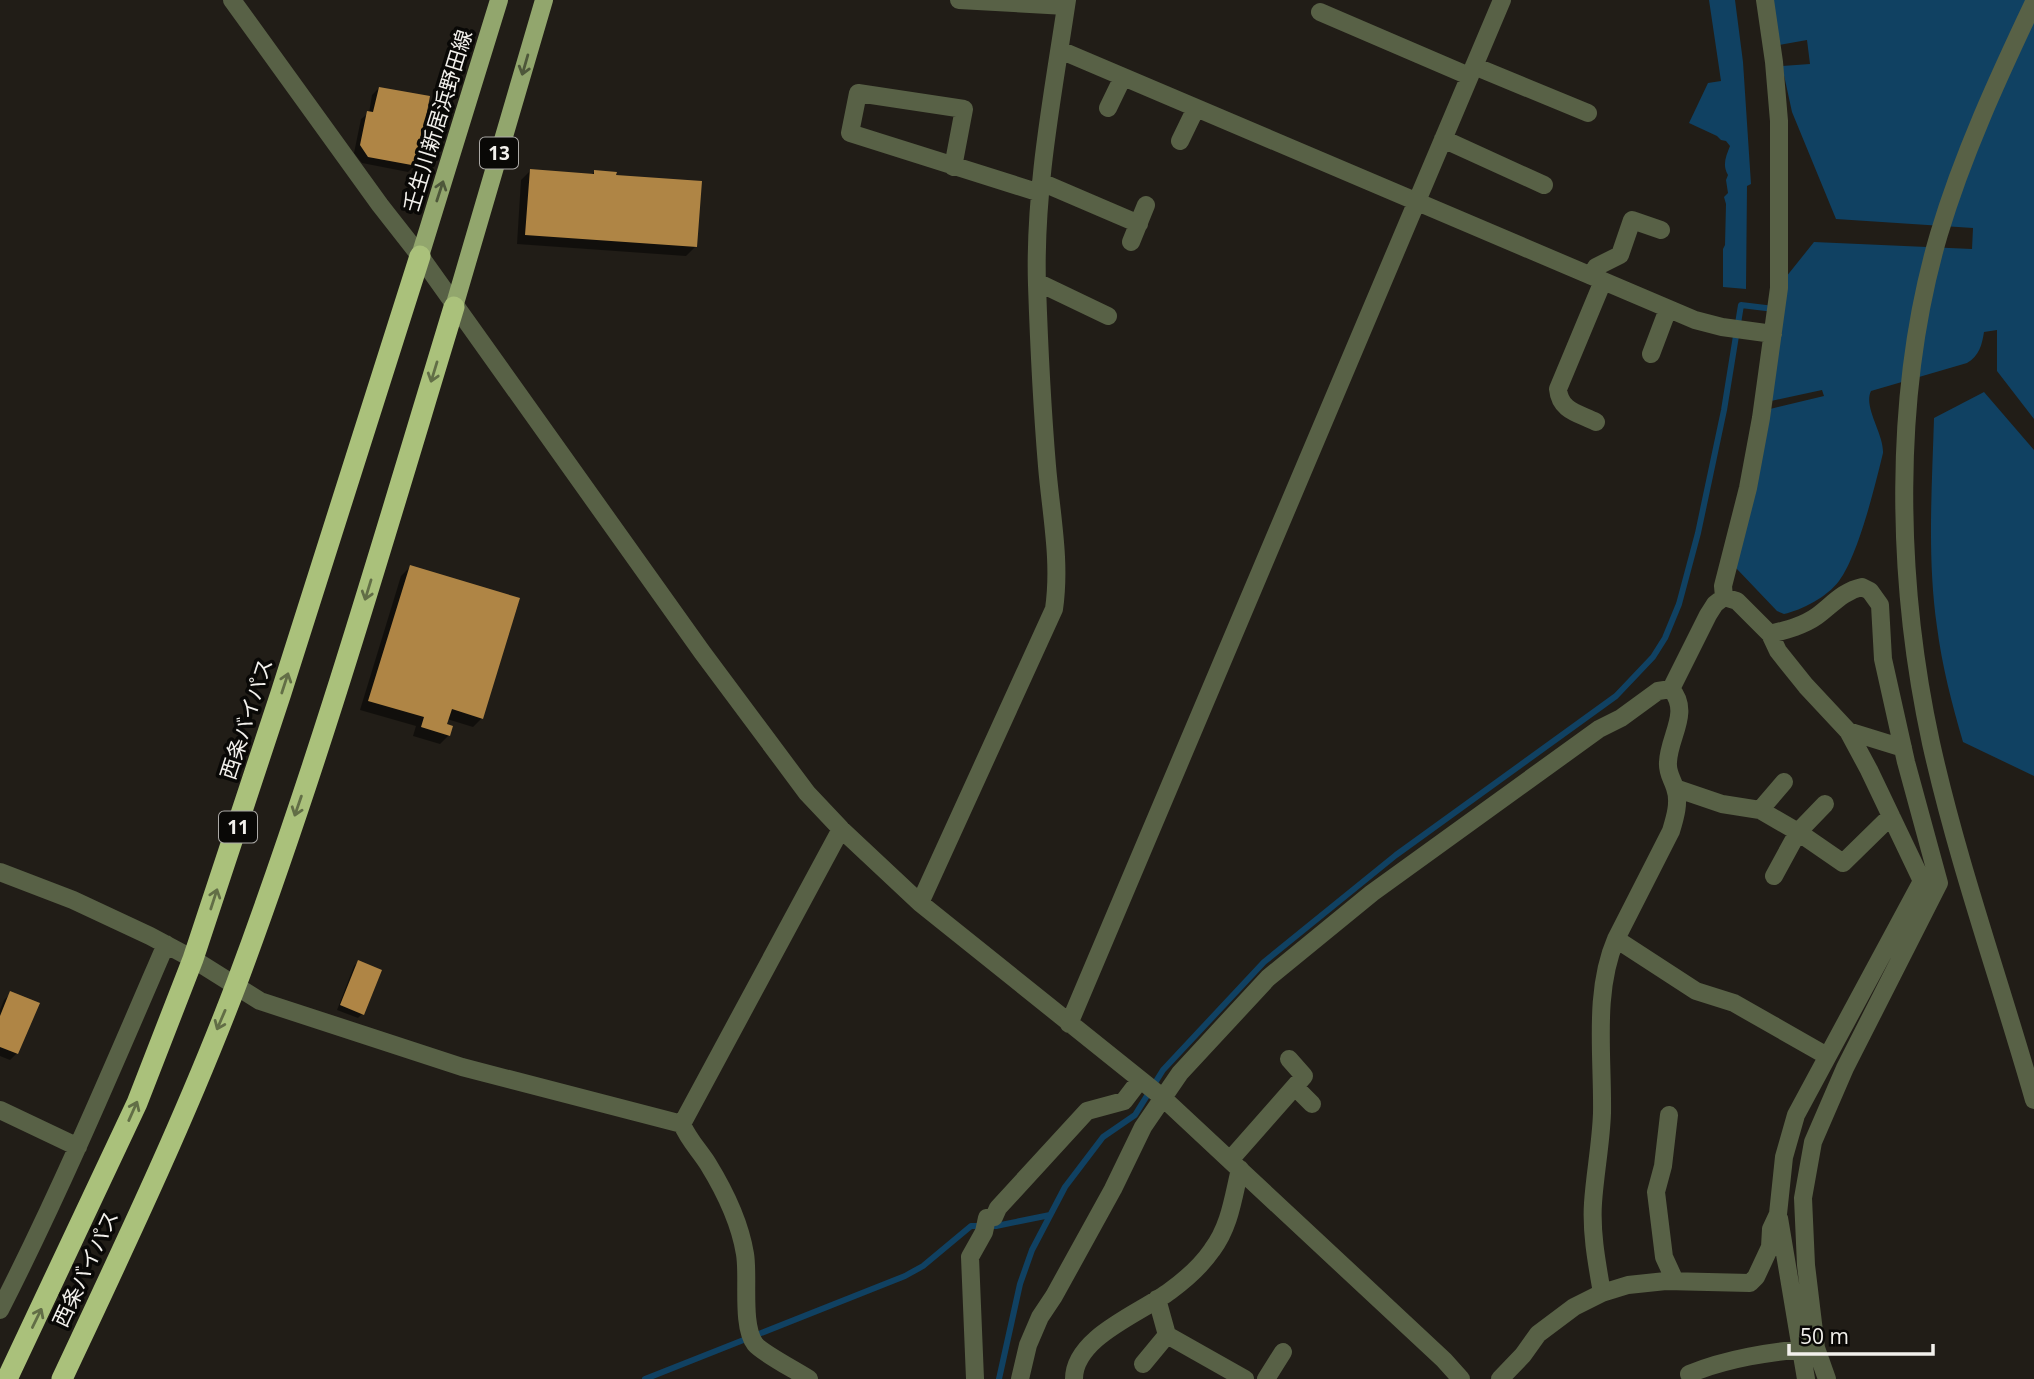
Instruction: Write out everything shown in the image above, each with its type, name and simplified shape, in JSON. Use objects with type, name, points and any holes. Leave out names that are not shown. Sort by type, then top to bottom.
[{"type":"highway","name":"西条バイパス","points":[[7,1379],[137,1103],[193,959],[420,256]]},
{"type":"highway","name":"西条バイパス","points":[[62,1379],[146,1197],[235,986],[332,709],[454,307]]},
{"type":"main road","name":"壬生川新居浜野田線","points":[[420,256],[499,0]]},
{"type":"main road","name":"13","points":[[454,307],[544,0]]},
{"type":"street","points":[[232,0],[420,256],[702,652],[807,793],[920,903],[1160,1096],[1444,1360],[1461,1379]]},
{"type":"street","points":[[920,903],[1054,609],[1057,588],[1037,282],[1041,188],[1067,3],[958,0]]},
{"type":"street","points":[[1069,1024],[1502,0]]},
{"type":"street","points":[[1724,597],[1723,586],[1748,488],[1761,418],[1779,288],[1779,121],[1765,0]]},
{"type":"street","points":[[2034,2],[1962,163],[1938,236],[1913,362],[1904,465],[1905,547],[1914,649],[1932,744],[1968,878],[2034,1098]]},
{"type":"street","points":[[1320,12],[1588,113]]},
{"type":"street","points":[[1059,50],[1668,309],[1722,327],[1773,334]]},
{"type":"street","points":[[1108,108],[1123,77]]},
{"type":"street","points":[[953,167],[964,109],[858,93],[850,133],[953,167],[1041,188],[1139,224]]},
{"type":"street","points":[[1180,141],[1196,108]]},
{"type":"street","points":[[1443,139],[1544,185]]},
{"type":"street","points":[[1131,242],[1146,205]]},
{"type":"street","points":[[1596,422],[1566,407],[1559,400],[1558,389],[1597,279],[1596,267],[1620,256],[1632,220],[1661,230]]},
{"type":"street","points":[[1037,282],[1108,316]]},
{"type":"street","points":[[1651,354],[1668,309]]},
{"type":"street","points":[[1770,634],[1789,630],[1814,618],[1849,590],[1862,587],[1870,591],[1880,605],[1883,659],[1903,748],[1939,883],[1845,1068],[1813,1142],[1803,1198],[1808,1348],[1806,1379]]},
{"type":"street","points":[[1724,597],[1737,601],[1747,609],[1770,634],[1785,659],[1847,731],[1870,770],[1922,881],[1796,1115],[1784,1157],[1778,1214],[1808,1348],[1827,1379]]},
{"type":"street","points":[[1671,689],[1715,604],[1724,597]]},
{"type":"street","points":[[1602,1293],[1595,1252],[1593,1206],[1602,1115],[1602,1026],[1606,973],[1616,939],[1671,831],[1677,801],[1668,773],[1668,763],[1681,706],[1671,689]]},
{"type":"street","points":[[1020,1379],[1034,1328],[1113,1189],[1160,1096],[1268,978],[1362,902],[1599,729],[1621,718],[1658,691],[1671,689]]},
{"type":"street","points":[[1847,731],[1903,748]]},
{"type":"street","points":[[1760,810],[1784,782]]},
{"type":"street","points":[[1675,788],[1722,804],[1760,810],[1843,863],[1891,816]]},
{"type":"street","points":[[1774,876],[1798,832],[1825,804]]},
{"type":"street","points":[[682,1124],[841,829]]},
{"type":"street","points":[[0,872],[73,900],[166,944],[260,1001],[461,1067],[682,1124]]},
{"type":"street","points":[[1616,939],[1696,991],[1743,1008],[1827,1056]]},
{"type":"street","points":[[0,1310],[43,1225],[166,944]]},
{"type":"street","points":[[1074,1379],[1079,1359],[1089,1346],[1191,1273],[1211,1252],[1228,1220],[1235,1165],[1304,1076],[1289,1059]]},
{"type":"street","points":[[975,1379],[970,1257],[984,1233],[986,1218],[994,1217],[998,1208],[1087,1111],[1124,1101],[1142,1082]]},
{"type":"street","points":[[1295,1087],[1312,1104]]},
{"type":"street","points":[[0,1110],[78,1147]]},
{"type":"street","points":[[1669,1115],[1663,1166],[1656,1192],[1664,1257],[1675,1281]]},
{"type":"street","points":[[682,1124],[723,1190],[736,1223],[745,1252],[748,1328],[755,1344],[809,1379]]},
{"type":"street","points":[[1500,1379],[1538,1334],[1574,1307],[1602,1293],[1628,1285],[1675,1281],[1750,1283],[1764,1262],[1770,1247],[1771,1229],[1778,1214]]},
{"type":"street","points":[[1157,1299],[1167,1335],[1245,1379]]},
{"type":"street","points":[[1143,1364],[1167,1335]]},
{"type":"street","points":[[1689,1374],[1743,1358],[1808,1348]]},
{"type":"street","points":[[1266,1379],[1283,1352]]},
{"type":"water","points":[[1709,0],[1735,0],[1743,62],[1751,184],[1747,186],[1746,289],[1723,287],[1724,197],[1728,193],[1725,164],[1730,146],[1726,141],[1689,123],[1708,83],[1721,81]]},
{"type":"water","points":[[1773,0],[2034,0],[2034,419],[1997,371],[1997,330],[1984,332],[1979,350],[1967,363],[1871,391],[1870,405],[1883,453],[1853,555],[1839,581],[1828,592],[1806,606],[1784,614],[1777,611],[1736,568],[1770,409],[1824,396],[1822,390],[1771,401],[1786,277],[1814,242],[1972,249],[1973,228],[1836,219],[1792,112],[1782,66],[1810,64],[1807,40],[1779,45]]},
{"type":"water","points":[[1984,392],[2034,450],[2034,776],[1963,742],[1937,627],[1931,549],[1934,418]]},
{"type":"building","points":[[379,87],[430,96],[417,166],[368,157],[360,145],[367,111],[373,112]]},
{"type":"building","points":[[530,169],[594,174],[594,170],[617,172],[616,175],[702,181],[697,247],[525,235]]},
{"type":"building","points":[[410,565],[520,598],[483,719],[452,709],[447,724],[453,726],[450,736],[421,727],[424,717],[368,701]]},
{"type":"building","points":[[358,960],[382,970],[364,1015],[340,1005]]},
{"type":"building","points":[[10,991],[40,1003],[18,1054],[0,1047],[0,1016]]},
{"type":"waterway","points":[[999,1379],[1020,1284],[1032,1250],[1065,1187],[1103,1137],[1135,1115],[1163,1070],[1264,962],[1396,855],[1616,696],[1653,657],[1665,638],[1679,604],[1698,533],[1724,410],[1741,305],[1774,309]]},
{"type":"waterway","points":[[645,1379],[905,1276],[923,1266],[971,1226],[996,1226],[1050,1215]]}]
